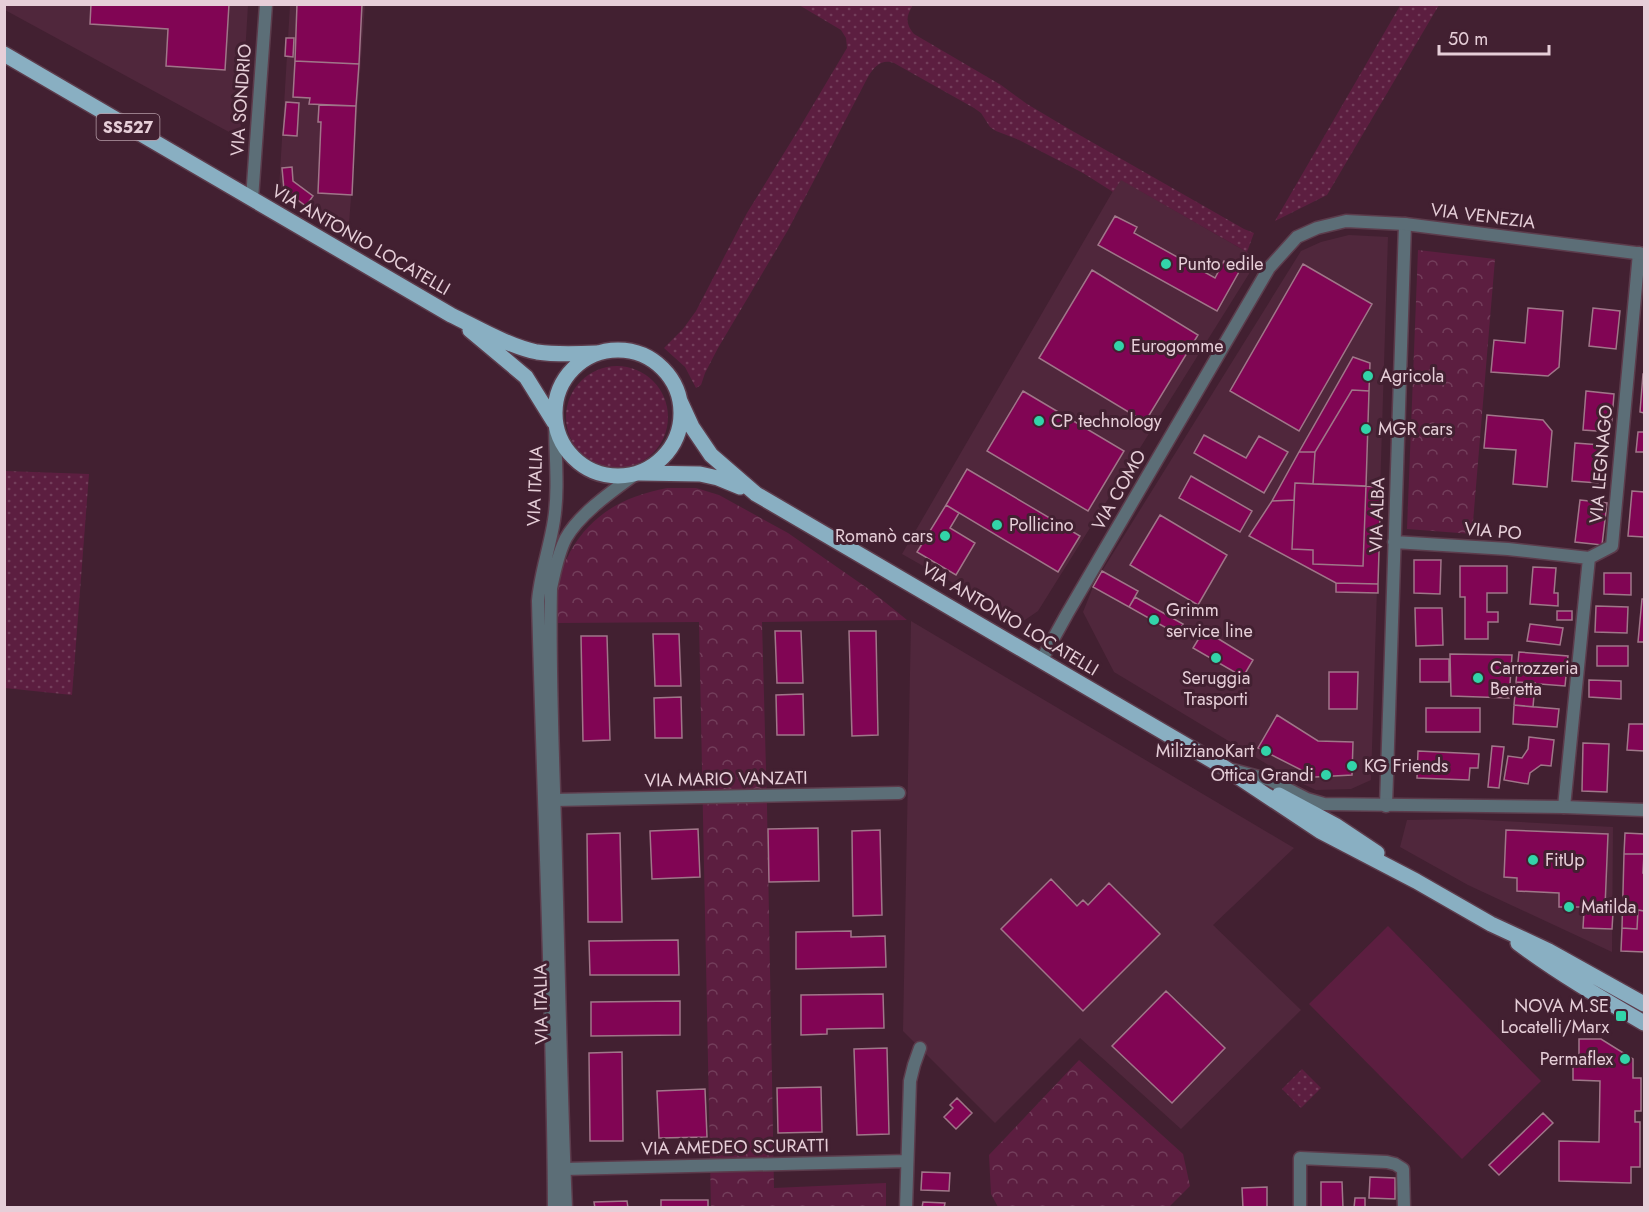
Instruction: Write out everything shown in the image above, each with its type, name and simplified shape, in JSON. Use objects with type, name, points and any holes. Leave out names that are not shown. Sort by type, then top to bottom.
[{"type":"main road","name":"SS527","points":[[4,54],[252,199]]},
{"type":"main road","name":"VIA ANTONIO LOCATELLI","points":[[252,199],[452,315],[509,342],[536,351],[570,354],[597,353]]},
{"type":"main road","name":"VIA ANTONIO LOCATELLI","points":[[452,315],[526,377],[555,423]]},
{"type":"main road","points":[[611,350],[637,352],[651,359],[671,378],[680,401],[681,421],[677,436],[667,453],[657,462],[636,473],[624,476],[608,476],[582,466],[564,447],[555,423],[555,401],[564,378],[579,363],[597,353],[611,350]]},
{"type":"main road","name":"VIA ANTONIO LOCATELLI","points":[[680,401],[696,434],[711,455],[756,494]]},
{"type":"main road","name":"VIA ANTONIO LOCATELLI","points":[[636,473],[700,474],[718,478],[756,494],[1244,779],[1280,806],[1320,831],[1416,881],[1491,924],[1550,951],[1644,1004]]},
{"type":"main road","name":"VIA ANTONIO LOCATELLI","points":[[1491,924],[1542,961],[1644,1023]]},
{"type":"street","name":"VIA SONDRIO","points":[[252,199],[266,4]]},
{"type":"street","name":"VIA VENEZIA","points":[[1317,228],[1346,221],[1405,224],[1642,253]]},
{"type":"street","name":"VIA ALBA","points":[[1386,806],[1405,224]]},
{"type":"street","name":"VIA COMO","points":[[1041,661],[1269,268],[1297,237],[1317,228]]},
{"type":"street","name":"VIA LEGNAGO","points":[[1589,558],[1612,546],[1642,253]]},
{"type":"street","name":"VIA ITALIA","points":[[554,1208],[539,594],[555,507],[555,423]]},
{"type":"street","name":"VIA ITALIA","points":[[566,1208],[562,1146],[551,588],[567,537],[585,515],[636,473]]},
{"type":"street","name":"VIA PO","points":[[1394,542],[1508,549],[1589,558]]},
{"type":"street","points":[[1564,807],[1589,558]]},
{"type":"street","name":"VIA ITALIA","points":[[542,728],[546,748],[547,783],[550,796],[554,800]]},
{"type":"street","points":[[1225,768],[1270,780],[1307,799],[1324,804],[1644,810]]},
{"type":"street","name":"VIA MARIO VANZATI","points":[[554,800],[899,793]]},
{"type":"street","name":"VIA ITALIA","points":[[547,860],[550,846],[549,808],[554,800]]},
{"type":"street","points":[[906,1208],[910,1081],[920,1048]]},
{"type":"street","points":[[553,1112],[557,1125],[559,1159],[564,1169],[560,1179],[559,1208]]},
{"type":"street","points":[[1300,1208],[1300,1158],[1395,1164],[1402,1169],[1404,1208]]},
{"type":"street","name":"VIA AMEDEO SCURATTI","points":[[564,1169],[907,1161]]},
{"type":"shaded area","points":[[4,5],[248,5],[240,138],[5,10]]},
{"type":"shaded area","points":[[290,5],[365,5],[348,238],[279,189]]},
{"type":"shaded area","points":[[1120,179],[1247,252],[1257,261],[1038,611],[1022,622],[902,554]]},
{"type":"shaded area","points":[[1349,235],[1388,237],[1371,780],[1351,789],[1316,790],[1290,778],[1114,672],[1083,612],[1102,571],[1301,251],[1321,242]]},
{"type":"shaded area","points":[[911,621],[1294,848],[1213,925],[1301,1010],[1181,1129],[1080,1038],[995,1123],[903,1031]]},
{"type":"shaded area","points":[[1466,819],[1613,827],[1612,952],[1468,885],[1400,847],[1407,820]]},
{"type":"green space","points":[[1401,4],[1439,5],[1327,195],[1275,221]]},
{"type":"green space","points":[[799,5],[913,5],[907,20],[914,34],[1001,85],[1027,104],[1069,129],[1254,233],[1247,252],[1121,180],[1113,192],[1083,173],[1019,140],[996,131],[974,108],[894,63],[883,62],[869,75],[788,230],[718,348],[701,385],[696,388],[685,367],[664,348],[683,329],[696,311],[747,213],[847,48],[846,38],[841,30]]},
{"type":"green space","points":[[1418,250],[1495,259],[1472,534],[1407,529]]},
{"type":"green space","points":[[617,366],[646,374],[660,388],[668,417],[660,446],[646,460],[617,468],[588,460],[574,446],[566,417],[574,388],[588,374]]},
{"type":"green space","points":[[5,471],[89,474],[72,695],[5,688]]},
{"type":"green space","points":[[667,488],[696,488],[719,495],[788,533],[870,590],[907,620],[762,622],[774,1188],[886,1183],[886,1207],[711,1207],[699,622],[556,623],[560,573],[579,538],[611,508],[637,496]]},
{"type":"green space","points":[[1388,926],[1541,1081],[1462,1159],[1309,1004]]},
{"type":"green space","points":[[1079,1060],[1183,1154],[1190,1186],[1169,1207],[998,1207],[991,1194],[989,1155]]},
{"type":"green space","points":[[1302,1069],[1321,1088],[1301,1108],[1282,1089]]},
{"type":"building","points":[[91,4],[229,4],[225,70],[166,66],[168,29],[90,24]]},
{"type":"building","points":[[297,4],[362,4],[359,64],[295,61]]},
{"type":"building","points":[[286,38],[294,38],[293,57],[285,56]]},
{"type":"building","points":[[295,61],[359,64],[356,106],[309,104],[310,98],[293,97]]},
{"type":"building","points":[[286,102],[299,103],[297,136],[283,135]]},
{"type":"building","points":[[319,105],[356,106],[352,195],[318,193],[321,122],[318,122]]},
{"type":"building","points":[[292,167],[293,181],[313,196],[306,206],[284,190],[282,168]]},
{"type":"building","points":[[1115,216],[1137,227],[1134,233],[1215,278],[1224,261],[1240,270],[1217,311],[1098,245]]},
{"type":"building","points":[[1303,264],[1372,304],[1299,431],[1230,391]]},
{"type":"building","name":"Eurogomme","points":[[1092,270],[1198,335],[1145,422],[1039,358]]},
{"type":"building","points":[[1528,308],[1563,311],[1559,367],[1548,376],[1491,372],[1494,340],[1525,343]]},
{"type":"building","points":[[1593,308],[1620,311],[1616,349],[1589,346]]},
{"type":"building","points":[[1353,357],[1370,363],[1369,391],[1352,390],[1315,452],[1299,452]]},
{"type":"building","points":[[1644,374],[1644,413],[1640,412]]},
{"type":"building","points":[[1352,390],[1369,391],[1366,486],[1313,484],[1315,452]]},
{"type":"building","name":"CP technology","points":[[1023,391],[1124,451],[1088,511],[987,451]]},
{"type":"building","points":[[1586,391],[1614,394],[1611,432],[1583,430]]},
{"type":"building","points":[[1487,415],[1543,420],[1552,431],[1547,487],[1513,484],[1516,450],[1484,448]]},
{"type":"building","points":[[1638,432],[1644,432],[1644,452],[1636,452]]},
{"type":"building","points":[[1204,435],[1246,458],[1259,436],[1288,452],[1264,493],[1194,453]]},
{"type":"building","points":[[1575,443],[1601,445],[1598,483],[1572,481]]},
{"type":"building","points":[[1299,452],[1315,452],[1313,484],[1295,483],[1294,500],[1272,501]]},
{"type":"building","points":[[967,469],[1080,536],[1058,572],[946,505]]},
{"type":"building","points":[[1191,476],[1252,511],[1240,532],[1179,498]]},
{"type":"building","points":[[1295,483],[1381,487],[1378,584],[1336,583],[1249,536],[1272,501],[1294,500]]},
{"type":"building","points":[[1295,483],[1366,486],[1363,566],[1313,564],[1313,550],[1292,549]]},
{"type":"building","points":[[1632,491],[1644,492],[1644,537],[1628,536]]},
{"type":"building","points":[[1580,500],[1607,503],[1602,545],[1575,542]]},
{"type":"building","name":"Romanò cars","points":[[946,505],[959,513],[950,528],[975,543],[956,575],[917,552]]},
{"type":"building","points":[[1160,515],[1227,555],[1198,605],[1130,565]]},
{"type":"building","points":[[1414,560],[1441,560],[1440,594],[1414,593]]},
{"type":"building","points":[[1460,566],[1507,566],[1507,593],[1487,593],[1487,612],[1498,612],[1498,622],[1488,622],[1488,639],[1465,639],[1465,597],[1460,597]]},
{"type":"building","points":[[1533,567],[1556,568],[1554,593],[1558,593],[1558,606],[1530,604]]},
{"type":"building","points":[[1102,571],[1138,591],[1129,607],[1093,587]]},
{"type":"building","points":[[1604,573],[1631,573],[1631,595],[1604,594]]},
{"type":"building","points":[[1336,583],[1378,584],[1378,593],[1336,592]]},
{"type":"building","points":[[1135,597],[1183,624],[1177,634],[1129,607]]},
{"type":"building","points":[[1642,599],[1644,599],[1644,642],[1638,642]]},
{"type":"building","points":[[1596,606],[1628,607],[1627,633],[1595,632]]},
{"type":"building","points":[[1415,608],[1442,608],[1443,645],[1416,646]]},
{"type":"building","points":[[1557,611],[1572,611],[1572,620],[1557,620]]},
{"type":"building","points":[[1530,624],[1563,628],[1560,645],[1527,641]]},
{"type":"building","points":[[1204,630],[1253,660],[1243,677],[1193,648]]},
{"type":"building","points":[[775,631],[801,631],[803,683],[777,683]]},
{"type":"building","points":[[849,631],[876,631],[878,735],[852,736]]},
{"type":"building","points":[[653,634],[679,634],[681,686],[655,686]]},
{"type":"building","points":[[581,636],[607,636],[610,740],[583,741]]},
{"type":"building","points":[[1597,646],[1628,646],[1628,666],[1597,666]]},
{"type":"building","points":[[1519,652],[1568,656],[1565,686],[1516,682]]},
{"type":"building","points":[[1450,654],[1512,655],[1509,698],[1451,696]]},
{"type":"building","points":[[1420,659],[1449,659],[1449,682],[1420,682]]},
{"type":"building","points":[[1329,672],[1358,672],[1357,709],[1329,709]]},
{"type":"building","points":[[1589,680],[1621,681],[1621,699],[1589,697]]},
{"type":"building","points":[[1516,682],[1535,683],[1533,707],[1514,705]]},
{"type":"building","points":[[803,694],[804,735],[777,735],[776,695]]},
{"type":"building","points":[[681,697],[682,738],[655,738],[654,698]]},
{"type":"building","points":[[1514,705],[1559,709],[1557,727],[1513,724]]},
{"type":"building","points":[[1426,708],[1480,708],[1480,732],[1426,732]]},
{"type":"building","points":[[1277,715],[1318,741],[1353,742],[1352,775],[1315,777],[1258,748]]},
{"type":"building","points":[[1629,724],[1644,724],[1644,751],[1627,750]]},
{"type":"building","points":[[1529,737],[1554,740],[1551,766],[1541,765],[1530,773],[1528,784],[1504,780],[1508,756],[1522,758],[1528,749]]},
{"type":"building","points":[[1583,743],[1609,744],[1607,792],[1582,791]]},
{"type":"building","points":[[1492,746],[1504,747],[1499,788],[1488,787]]},
{"type":"building","points":[[1418,751],[1479,754],[1478,768],[1470,768],[1469,780],[1417,778]]},
{"type":"building","points":[[818,828],[819,881],[769,882],[768,829]]},
{"type":"building","points":[[698,829],[700,877],[652,879],[650,831]]},
{"type":"building","points":[[880,830],[882,915],[853,916],[852,831]]},
{"type":"building","points":[[1506,830],[1608,834],[1605,907],[1559,907],[1559,893],[1517,891],[1517,878],[1504,877]]},
{"type":"building","points":[[620,833],[622,922],[588,922],[587,834]]},
{"type":"building","points":[[1625,833],[1644,834],[1644,854],[1624,854]]},
{"type":"building","points":[[1624,854],[1644,854],[1644,911],[1638,910],[1637,929],[1622,928]]},
{"type":"building","points":[[1051,879],[1077,906],[1083,900],[1088,905],[1109,883],[1160,934],[1083,1011],[1001,929]]},
{"type":"building","points":[[1638,910],[1644,911],[1644,952],[1621,951],[1622,928],[1637,929]]},
{"type":"building","points":[[1584,911],[1613,912],[1612,929],[1583,928]]},
{"type":"building","points":[[851,931],[851,937],[885,936],[886,967],[796,969],[796,932]]},
{"type":"building","points":[[678,940],[679,975],[590,975],[589,941]]},
{"type":"building","points":[[1166,991],[1225,1048],[1172,1103],[1112,1046]]},
{"type":"building","points":[[883,994],[884,1028],[827,1029],[827,1034],[801,1035],[801,995]]},
{"type":"building","points":[[680,1001],[680,1035],[591,1036],[591,1002]]},
{"type":"building","points":[[1579,1039],[1601,1039],[1633,1059],[1633,1078],[1641,1078],[1641,1111],[1635,1111],[1635,1122],[1640,1122],[1640,1167],[1631,1167],[1631,1183],[1559,1181],[1559,1141],[1599,1142],[1600,1081],[1573,1080],[1573,1056],[1579,1056]]},
{"type":"building","points":[[887,1048],[889,1134],[857,1135],[854,1049]]},
{"type":"building","points":[[622,1052],[623,1141],[590,1141],[589,1053]]},
{"type":"building","points":[[821,1087],[822,1132],[778,1133],[777,1088]]},
{"type":"building","points":[[705,1089],[707,1137],[659,1138],[657,1091]]},
{"type":"building","points":[[957,1098],[972,1113],[956,1129],[944,1117],[953,1108],[950,1105]]},
{"type":"building","points":[[1543,1113],[1553,1123],[1499,1175],[1489,1165]]},
{"type":"building","points":[[922,1172],[950,1173],[949,1191],[921,1190]]},
{"type":"building","points":[[1370,1177],[1395,1178],[1395,1199],[1369,1198]]},
{"type":"building","points":[[1321,1182],[1342,1182],[1343,1208],[1321,1208]]},
{"type":"building","points":[[1267,1187],[1267,1208],[1243,1208],[1242,1188]]},
{"type":"building","points":[[1355,1198],[1365,1198],[1365,1208],[1354,1208]]},
{"type":"building","points":[[661,1200],[708,1200],[708,1208],[661,1208]]},
{"type":"building","points":[[627,1201],[628,1208],[595,1208],[594,1202]]},
{"type":"building","points":[[923,1202],[945,1203],[944,1208],[922,1208]]},
{"type":"place","name":"Punto edile","points":[[1166,264]]},
{"type":"place","name":"Eurogomme","points":[[1119,346]]},
{"type":"place","name":"Agricola","points":[[1368,376]]},
{"type":"place","name":"CP technology","points":[[1039,421]]},
{"type":"place","name":"MGR cars","points":[[1366,429]]},
{"type":"place","name":"Pollicino","points":[[997,525]]},
{"type":"place","name":"Romanò cars","points":[[945,536]]},
{"type":"place","name":"Grimm service line","points":[[1154,620]]},
{"type":"place","name":"Seruggia Trasporti","points":[[1216,658]]},
{"type":"place","name":"Carrozzeria Beretta","points":[[1478,678]]},
{"type":"place","name":"MilizianoKart","points":[[1266,751]]},
{"type":"place","name":"KG Friends","points":[[1352,766]]},
{"type":"place","name":"Ottica Grandi","points":[[1326,775]]},
{"type":"place","name":"FitUp","points":[[1533,860]]},
{"type":"place","name":"Matilda","points":[[1569,907]]},
{"type":"place","name":"NOVA M.SE Locatelli/Marx","points":[[1621,1016]]},
{"type":"place","name":"Permaflex","points":[[1625,1059]]}]
